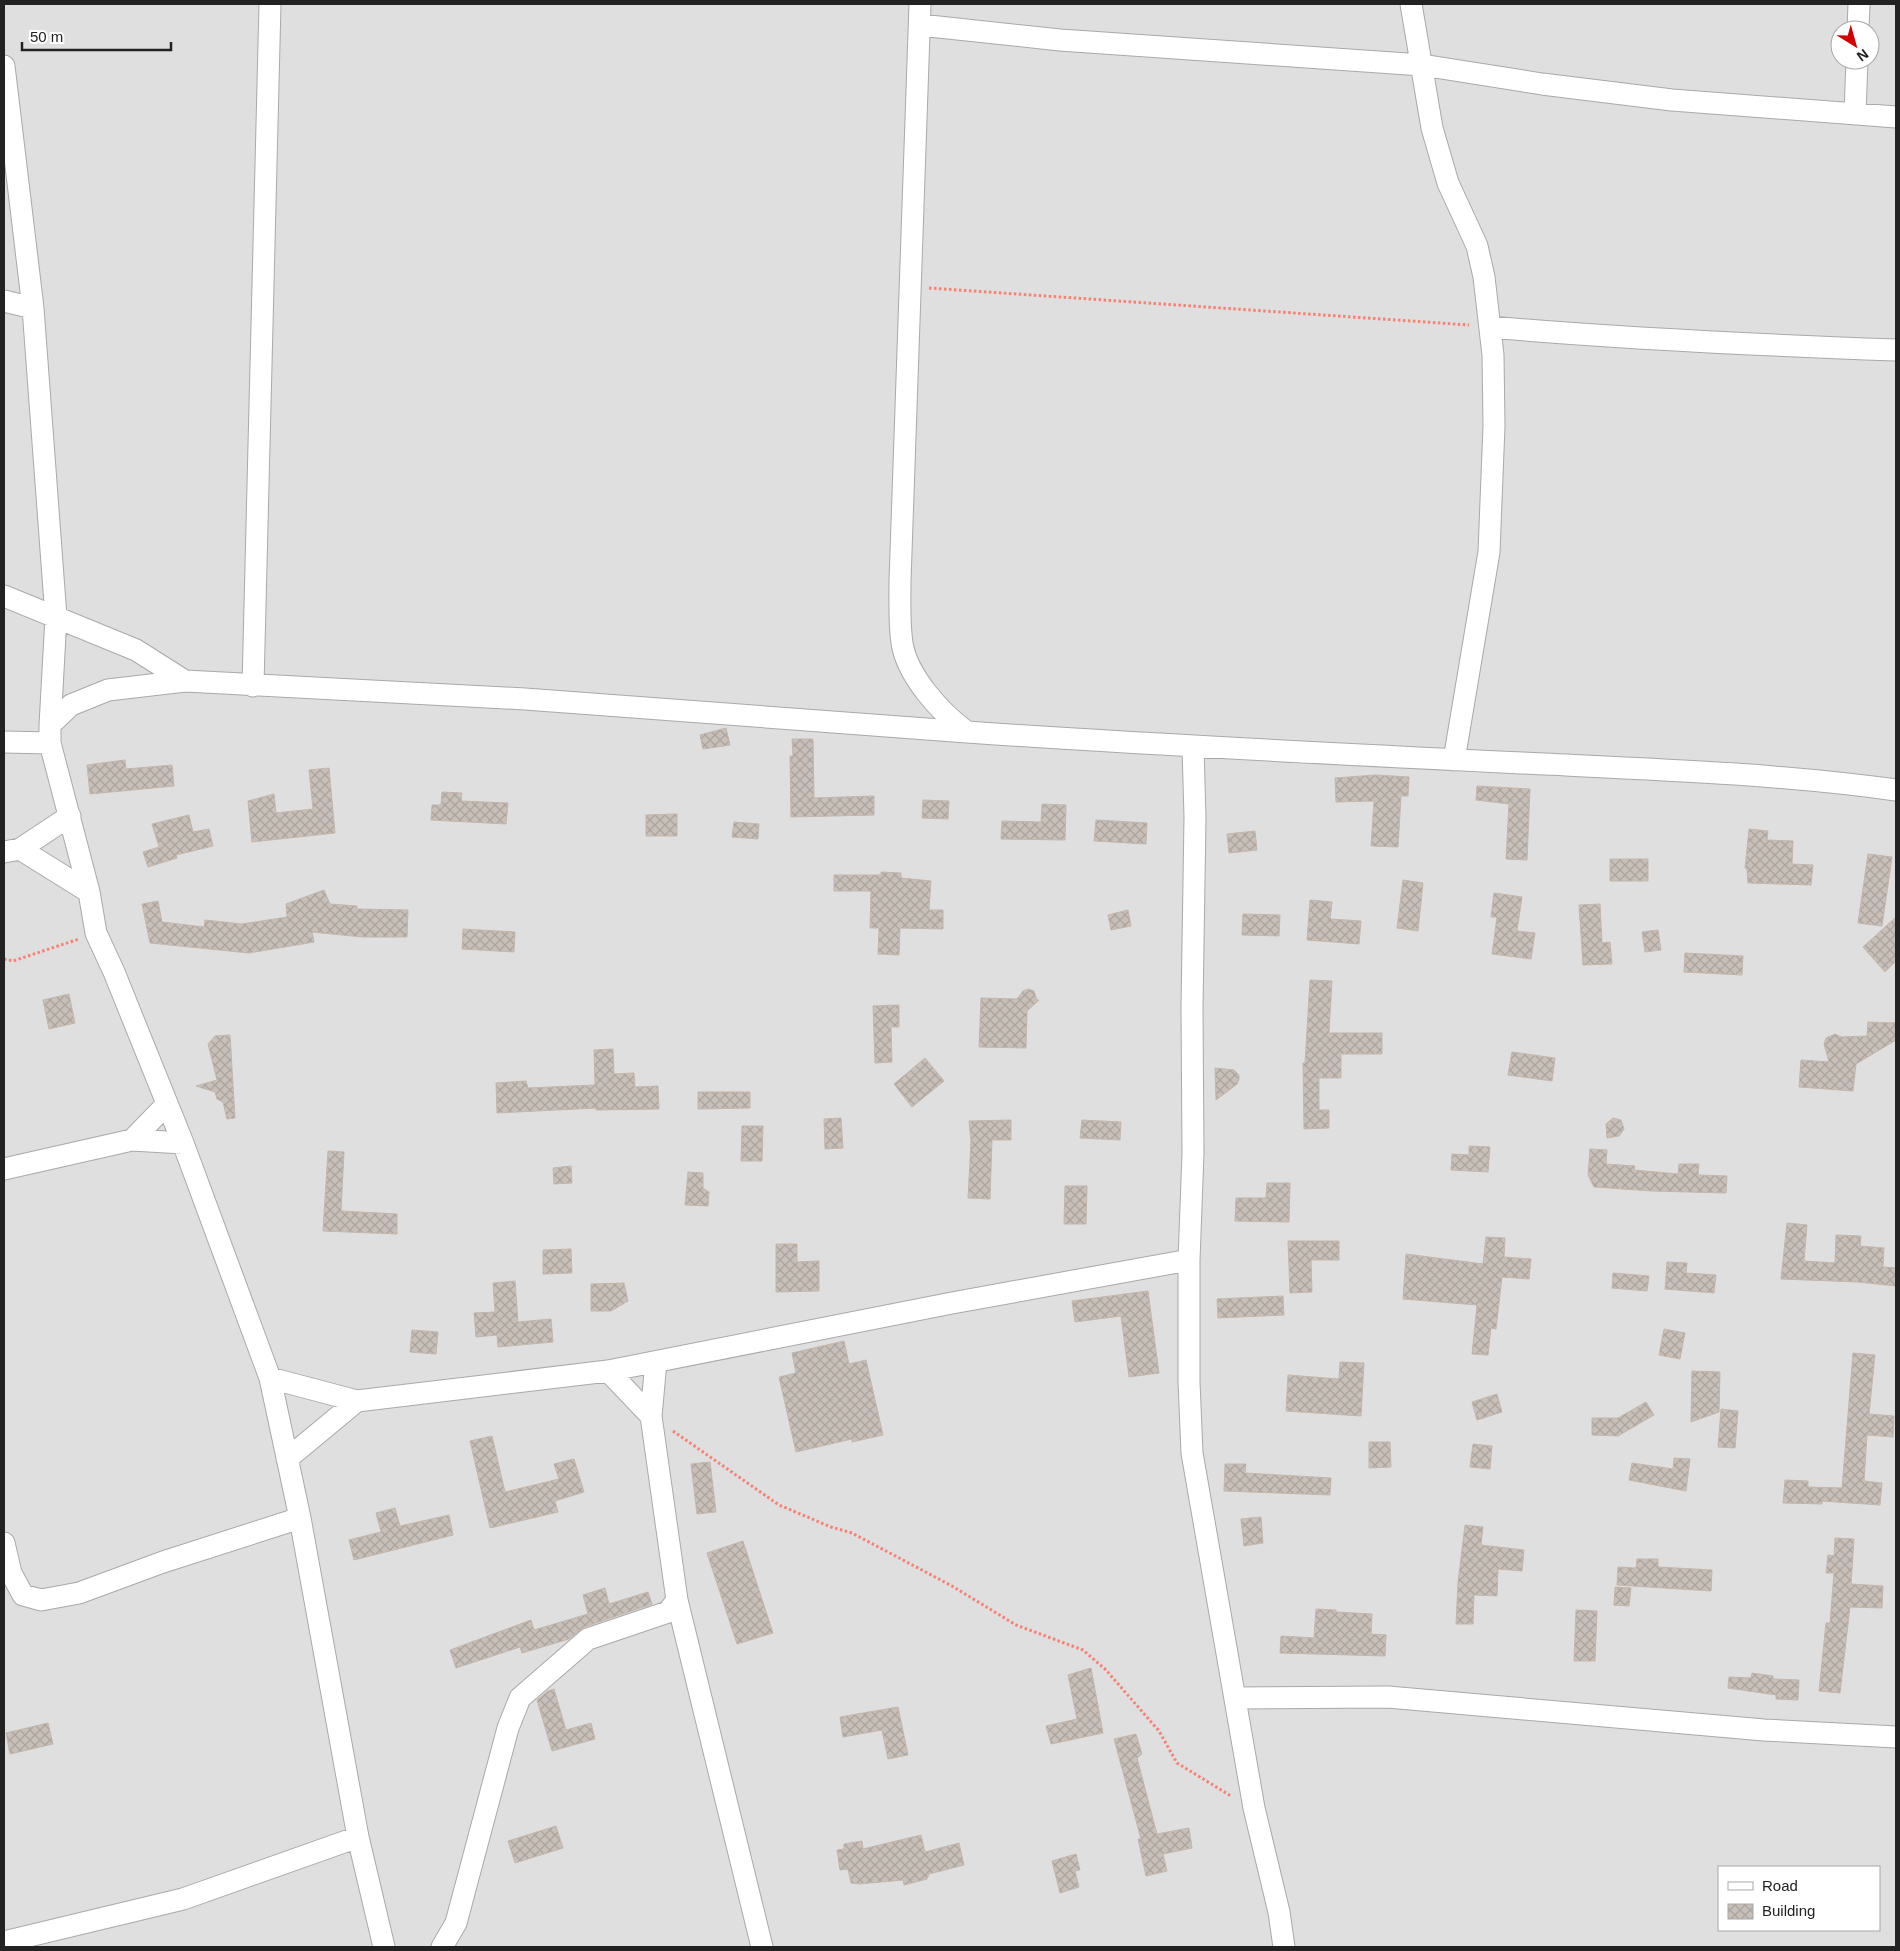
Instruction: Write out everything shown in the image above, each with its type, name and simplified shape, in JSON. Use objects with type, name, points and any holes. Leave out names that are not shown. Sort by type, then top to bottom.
[{"type":"street","points":[[253,686],[270,4]]},
{"type":"street","points":[[920,4],[900,581],[902,644],[925,692],[949,719],[967,732]]},
{"type":"street","points":[[1411,4],[1432,128],[1448,183],[1477,246],[1484,277],[1493,356],[1494,426],[1489,552],[1454,760]]},
{"type":"street","points":[[1858,20],[1859,4]]},
{"type":"street","points":[[920,25],[1060,40],[1422,65],[1542,84],[1672,100],[1896,117]]},
{"type":"street","points":[[4,66],[33,308],[56,617],[50,734],[61,793],[70,816],[89,892],[96,934],[168,1104],[270,1378],[300,1518],[358,1837],[384,1947]]},
{"type":"street","points":[[1855,114],[1857,70]]},
{"type":"street","points":[[4,301],[33,308]]},
{"type":"street","points":[[1490,327],[1580,335],[1732,344],[1896,350]]},
{"type":"street","points":[[4,596],[136,650],[184,681]]},
{"type":"street","points":[[4,742],[50,734],[72,705],[108,690],[184,681],[253,686],[525,698],[967,732],[1194,747],[1651,770],[1858,784],[1896,790]]},
{"type":"street","points":[[1194,747],[1193,1153],[1189,1260],[1189,1382],[1192,1453],[1254,1808],[1279,1912],[1284,1947]]},
{"type":"street","points":[[12,850],[70,816]]},
{"type":"street","points":[[12,850],[89,892]]},
{"type":"street","points":[[132,1140],[168,1104]]},
{"type":"street","points":[[4,1169],[132,1140],[183,1143]]},
{"type":"street","points":[[270,1378],[357,1401],[608,1371],[952,1303],[1189,1260]]},
{"type":"street","points":[[656,1362],[651,1416],[677,1600],[762,1947]]},
{"type":"street","points":[[608,1371],[651,1416]]},
{"type":"street","points":[[287,1459],[357,1401]]},
{"type":"street","points":[[4,1543],[11,1573],[23,1595],[41,1600],[79,1593],[163,1562],[300,1518]]},
{"type":"street","points":[[442,1947],[456,1923],[508,1728],[520,1698],[588,1639],[668,1612],[677,1600]]},
{"type":"street","points":[[1235,1698],[1388,1697],[1764,1730],[1896,1738]]},
{"type":"street","points":[[4,1942],[184,1899],[358,1837]]},
{"type":"path","points":[[911,287],[1490,327]]},
{"type":"path","points":[[4,959],[13,961],[96,934]]},
{"type":"path","points":[[651,1416],[779,1506],[831,1527],[852,1533],[952,1586],[1016,1625],[1083,1650],[1106,1670],[1159,1730],[1177,1763],[1254,1808]]},
{"type":"shaded area","points":[[4,4],[1896,4],[1896,1947],[4,1947]]},
{"type":"building","points":[[726,728],[730,745],[703,749],[700,735]]},
{"type":"building","points":[[792,739],[813,739],[814,798],[874,796],[874,815],[791,817],[790,756],[793,756]]},
{"type":"building","points":[[125,760],[126,769],[172,765],[174,786],[90,794],[87,765]]},
{"type":"building","points":[[329,768],[335,833],[252,842],[248,801],[274,794],[276,813],[313,809],[309,770]]},
{"type":"building","points":[[1375,775],[1409,777],[1408,796],[1401,796],[1398,847],[1371,846],[1374,801],[1336,802],[1335,778]]},
{"type":"building","points":[[1477,786],[1530,789],[1527,860],[1506,859],[1509,804],[1476,800]]},
{"type":"building","points":[[442,792],[462,793],[461,801],[508,803],[506,824],[431,820],[432,805],[441,805]]},
{"type":"building","points":[[923,800],[949,801],[948,819],[922,818]]},
{"type":"building","points":[[1042,804],[1066,805],[1065,840],[1001,839],[1002,821],[1041,822]]},
{"type":"building","points":[[677,814],[677,836],[646,836],[646,815]]},
{"type":"building","points":[[189,815],[193,832],[209,829],[213,846],[176,855],[177,858],[148,867],[143,852],[159,847],[152,824]]},
{"type":"building","points":[[1096,820],[1147,823],[1146,844],[1094,841]]},
{"type":"building","points":[[734,822],[759,824],[758,839],[732,837]]},
{"type":"building","points":[[1749,829],[1768,831],[1767,840],[1793,841],[1792,864],[1813,865],[1811,885],[1748,883],[1747,869],[1745,868]]},
{"type":"building","points":[[1255,831],[1257,850],[1229,853],[1227,834]]},
{"type":"building","points":[[1868,854],[1892,857],[1882,926],[1858,923]]},
{"type":"building","points":[[1610,859],[1648,859],[1648,881],[1610,881]]},
{"type":"building","points":[[881,872],[901,873],[901,878],[931,881],[929,910],[943,910],[943,929],[900,928],[899,955],[878,954],[879,928],[870,928],[871,891],[834,891],[834,875],[881,875]]},
{"type":"building","points":[[1403,880],[1423,883],[1418,931],[1397,928]]},
{"type":"building","points":[[324,890],[330,904],[357,906],[357,909],[408,910],[407,937],[362,937],[312,932],[314,942],[249,953],[150,943],[142,904],[158,901],[162,922],[204,927],[205,920],[242,924],[287,917],[286,904]]},
{"type":"building","points":[[1494,893],[1522,897],[1517,931],[1535,933],[1531,959],[1492,954],[1497,917],[1491,917]]},
{"type":"building","points":[[1310,900],[1332,902],[1330,919],[1361,921],[1359,944],[1307,940]]},
{"type":"building","points":[[1600,904],[1602,943],[1610,942],[1612,964],[1583,965],[1579,905]]},
{"type":"building","points":[[1128,910],[1131,926],[1111,930],[1108,915]]},
{"type":"building","points":[[1243,914],[1280,915],[1279,936],[1242,935]]},
{"type":"building","points":[[1896,917],[1896,961],[1885,972],[1863,947]]},
{"type":"building","points":[[463,929],[515,932],[514,952],[462,949]]},
{"type":"building","points":[[1658,930],[1661,950],[1645,952],[1642,932]]},
{"type":"building","points":[[1685,953],[1743,956],[1742,975],[1684,972]]},
{"type":"building","points":[[1310,980],[1332,981],[1329,1033],[1382,1033],[1382,1054],[1341,1054],[1341,1078],[1319,1078],[1319,1110],[1329,1110],[1329,1128],[1304,1129],[1303,1063],[1305,1063]]},
{"type":"building","points":[[1028,989],[1034,991],[1037,1000],[1039,1000],[1027,1011],[1026,1048],[979,1047],[981,998],[1017,999],[1023,991]]},
{"type":"building","points":[[69,994],[75,1023],[49,1029],[43,1000]]},
{"type":"building","points":[[899,1005],[899,1027],[891,1027],[892,1062],[875,1063],[873,1006]]},
{"type":"building","points":[[1868,1022],[1896,1023],[1896,1040],[1856,1064],[1853,1091],[1799,1087],[1801,1060],[1829,1062],[1824,1044],[1826,1038],[1835,1034],[1841,1037],[1867,1036]]},
{"type":"building","points":[[230,1035],[235,1118],[227,1119],[223,1102],[217,1099],[215,1092],[196,1086],[217,1080],[208,1044],[215,1036]]},
{"type":"building","points":[[613,1049],[614,1074],[634,1073],[635,1087],[658,1086],[659,1109],[596,1110],[596,1108],[497,1113],[496,1083],[526,1081],[528,1088],[595,1085],[594,1050]]},
{"type":"building","points":[[1512,1052],[1555,1058],[1552,1081],[1508,1075]]},
{"type":"building","points":[[925,1058],[944,1081],[912,1107],[894,1084]]},
{"type":"building","points":[[1215,1068],[1234,1070],[1239,1075],[1237,1084],[1216,1100]]},
{"type":"building","points":[[698,1092],[750,1092],[750,1108],[698,1109]]},
{"type":"building","points":[[841,1118],[843,1148],[825,1149],[824,1119]]},
{"type":"building","points":[[1613,1118],[1621,1120],[1624,1129],[1619,1136],[1607,1138],[1606,1124]]},
{"type":"building","points":[[1011,1120],[1011,1140],[992,1140],[990,1199],[968,1198],[971,1141],[969,1121]]},
{"type":"building","points":[[1082,1120],[1121,1122],[1120,1140],[1080,1138]]},
{"type":"building","points":[[742,1126],[763,1126],[762,1161],[741,1161]]},
{"type":"building","points":[[1469,1146],[1490,1147],[1488,1172],[1451,1170],[1452,1154],[1469,1155]]},
{"type":"building","points":[[1590,1149],[1607,1150],[1606,1164],[1635,1166],[1634,1170],[1678,1174],[1679,1164],[1699,1164],[1698,1175],[1727,1176],[1726,1193],[1594,1187],[1588,1175]]},
{"type":"building","points":[[328,1151],[344,1152],[341,1211],[397,1214],[397,1234],[323,1231]]},
{"type":"building","points":[[571,1166],[572,1183],[554,1184],[553,1168]]},
{"type":"building","points":[[688,1172],[703,1173],[703,1188],[709,1192],[708,1206],[685,1205]]},
{"type":"building","points":[[1267,1183],[1290,1183],[1289,1222],[1235,1221],[1236,1198],[1266,1198]]},
{"type":"building","points":[[1065,1186],[1087,1186],[1086,1224],[1064,1224]]},
{"type":"building","points":[[1787,1223],[1807,1225],[1804,1261],[1835,1263],[1836,1235],[1861,1236],[1860,1246],[1884,1248],[1883,1267],[1896,1268],[1896,1286],[1858,1282],[1781,1279]]},
{"type":"building","points":[[1486,1237],[1505,1238],[1504,1257],[1531,1259],[1529,1279],[1502,1277],[1496,1329],[1491,1328],[1488,1355],[1472,1354],[1477,1305],[1403,1299],[1406,1254],[1483,1264]]},
{"type":"building","points":[[1288,1241],[1339,1241],[1339,1260],[1311,1260],[1312,1292],[1290,1293]]},
{"type":"building","points":[[776,1244],[797,1244],[797,1262],[819,1261],[819,1291],[776,1292]]},
{"type":"building","points":[[571,1249],[572,1273],[543,1274],[543,1250]]},
{"type":"building","points":[[1667,1262],[1687,1263],[1686,1273],[1716,1275],[1714,1293],[1665,1289]]},
{"type":"building","points":[[1613,1273],[1649,1276],[1647,1291],[1612,1288]]},
{"type":"building","points":[[515,1281],[518,1322],[551,1319],[553,1342],[498,1347],[497,1335],[476,1337],[474,1313],[495,1312],[493,1283]]},
{"type":"building","points":[[624,1283],[628,1301],[611,1311],[591,1311],[591,1284]]},
{"type":"building","points":[[1148,1291],[1159,1373],[1129,1377],[1121,1316],[1075,1322],[1072,1301]]},
{"type":"building","points":[[1283,1296],[1284,1315],[1218,1318],[1217,1299]]},
{"type":"building","points":[[1664,1329],[1685,1333],[1680,1359],[1659,1355]]},
{"type":"building","points":[[412,1330],[438,1332],[436,1354],[410,1352]]},
{"type":"building","points":[[844,1341],[849,1364],[866,1360],[883,1435],[852,1442],[852,1439],[796,1452],[779,1377],[796,1373],[792,1353]]},
{"type":"building","points":[[1853,1353],[1875,1355],[1869,1414],[1894,1416],[1893,1437],[1867,1435],[1864,1481],[1882,1483],[1880,1505],[1822,1501],[1822,1504],[1783,1503],[1785,1480],[1808,1481],[1808,1487],[1842,1488]]},
{"type":"building","points":[[1340,1362],[1364,1363],[1361,1416],[1286,1411],[1288,1375],[1339,1379]]},
{"type":"building","points":[[1692,1371],[1720,1372],[1719,1412],[1691,1422]]},
{"type":"building","points":[[1497,1394],[1502,1412],[1477,1420],[1472,1402]]},
{"type":"building","points":[[1646,1402],[1654,1415],[1618,1436],[1592,1435],[1592,1418],[1618,1418]]},
{"type":"building","points":[[1721,1409],[1738,1411],[1735,1448],[1718,1447]]},
{"type":"building","points":[[492,1436],[505,1492],[559,1479],[554,1464],[574,1459],[584,1492],[555,1501],[558,1512],[490,1528],[470,1441]]},
{"type":"building","points":[[1369,1442],[1390,1442],[1391,1467],[1369,1468]]},
{"type":"building","points":[[1473,1444],[1492,1446],[1490,1469],[1470,1467]]},
{"type":"building","points":[[1674,1458],[1690,1459],[1686,1491],[1629,1480],[1632,1463],[1673,1469]]},
{"type":"building","points":[[710,1462],[716,1512],[697,1514],[691,1464]]},
{"type":"building","points":[[1225,1464],[1246,1464],[1245,1473],[1331,1478],[1330,1495],[1224,1491]]},
{"type":"building","points":[[395,1508],[400,1526],[449,1515],[453,1535],[354,1560],[349,1540],[381,1532],[376,1513]]},
{"type":"building","points":[[1261,1517],[1263,1543],[1244,1546],[1241,1519]]},
{"type":"building","points":[[1465,1525],[1483,1527],[1481,1545],[1524,1550],[1522,1571],[1498,1569],[1497,1596],[1474,1595],[1473,1624],[1456,1624],[1458,1582]]},
{"type":"building","points":[[1835,1538],[1854,1539],[1851,1584],[1883,1586],[1882,1608],[1850,1607],[1840,1693],[1819,1691],[1826,1623],[1830,1623],[1834,1573],[1826,1573],[1828,1555],[1834,1556]]},
{"type":"building","points":[[743,1541],[773,1633],[737,1644],[707,1553]]},
{"type":"building","points":[[1637,1559],[1658,1559],[1658,1567],[1712,1570],[1711,1591],[1617,1585],[1618,1567],[1636,1568]]},
{"type":"building","points":[[1615,1587],[1631,1588],[1629,1606],[1614,1605]]},
{"type":"building","points":[[605,1588],[609,1604],[648,1592],[652,1604],[584,1627],[569,1639],[522,1653],[520,1647],[456,1668],[450,1650],[531,1620],[534,1630],[588,1614],[583,1595]]},
{"type":"building","points":[[1316,1609],[1372,1614],[1371,1634],[1386,1635],[1385,1656],[1280,1653],[1281,1636],[1314,1638]]},
{"type":"building","points":[[1576,1610],[1597,1611],[1595,1661],[1574,1661]]},
{"type":"building","points":[[1091,1668],[1103,1733],[1051,1744],[1046,1726],[1077,1719],[1068,1675]]},
{"type":"building","points":[[1752,1673],[1773,1676],[1773,1679],[1799,1680],[1798,1700],[1776,1699],[1776,1695],[1728,1688],[1729,1677],[1751,1678]]},
{"type":"building","points":[[554,1689],[566,1730],[591,1723],[595,1739],[552,1751],[537,1700],[548,1691]]},
{"type":"building","points":[[898,1707],[908,1755],[888,1759],[882,1730],[843,1737],[840,1717]]},
{"type":"building","points":[[48,1723],[53,1744],[10,1754],[6,1733]]},
{"type":"building","points":[[1136,1734],[1142,1754],[1137,1758],[1157,1834],[1189,1828],[1192,1848],[1163,1854],[1167,1871],[1146,1876],[1138,1839],[1141,1839],[1114,1739]]},
{"type":"building","points":[[556,1826],[563,1848],[515,1863],[508,1841]]},
{"type":"building","points":[[921,1835],[925,1852],[959,1843],[964,1865],[929,1874],[927,1879],[904,1885],[903,1880],[851,1883],[848,1869],[840,1870],[837,1850],[844,1849],[844,1844],[862,1841],[863,1849]]},
{"type":"building","points":[[1076,1854],[1080,1870],[1075,1871],[1079,1887],[1060,1893],[1052,1861]]}]
